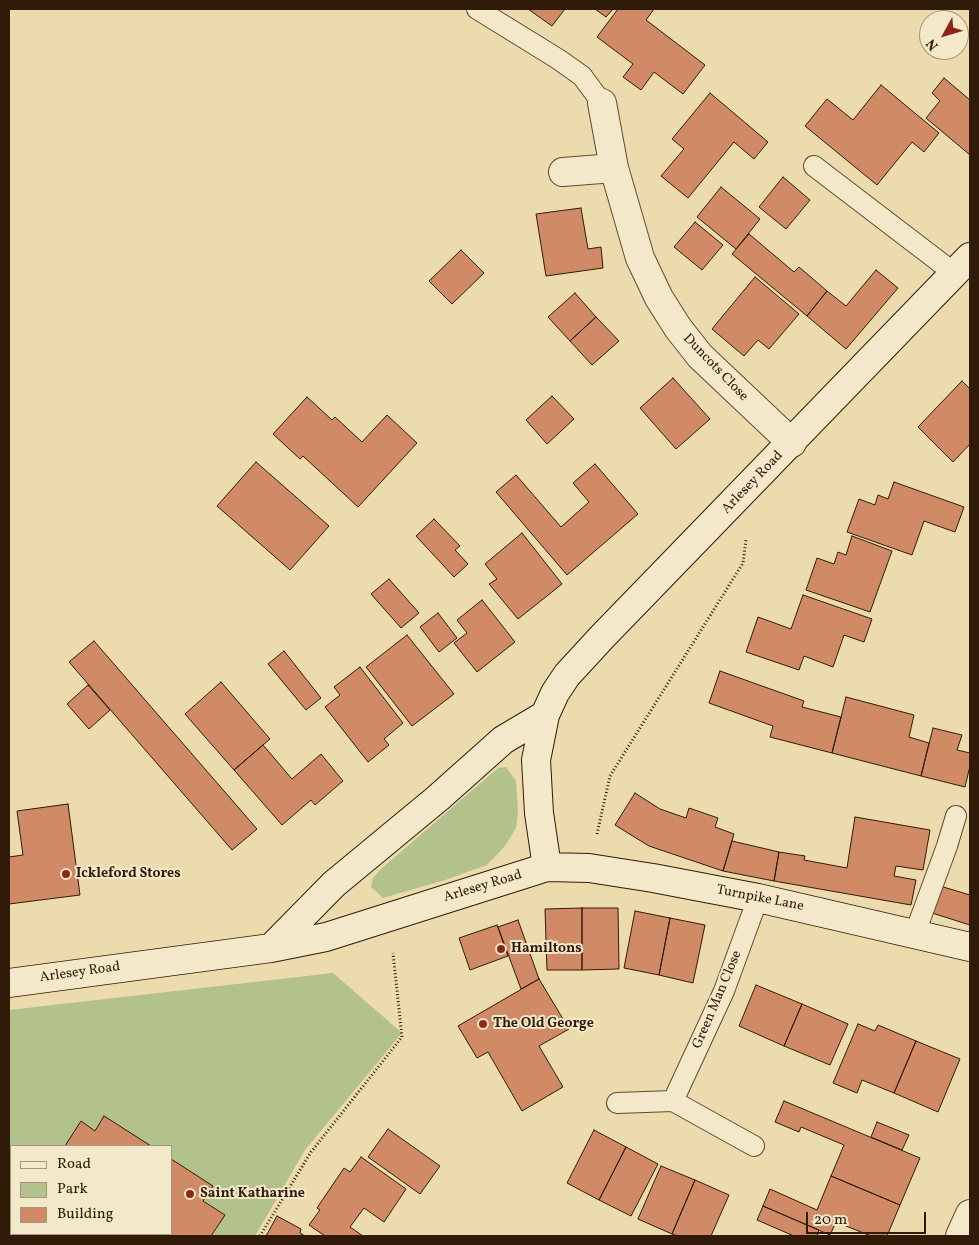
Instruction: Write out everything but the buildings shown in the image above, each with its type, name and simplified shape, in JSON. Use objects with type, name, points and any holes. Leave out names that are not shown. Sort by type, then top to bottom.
[{"type":"street","name":"Duncots Close","points":[[602,104],[614,168],[640,258],[659,298],[678,328],[700,356],[792,443]]},
{"type":"street","points":[[563,172],[614,168]]},
{"type":"street","name":"Arlesey Road","points":[[9,983],[271,948],[326,937],[390,918],[483,886],[547,868],[539,813],[536,760],[545,716],[555,693],[567,675],[966,262]]},
{"type":"street","points":[[271,948],[334,884],[438,798],[503,740],[545,716]]},
{"type":"street","name":"Turnpike Lane","points":[[547,868],[589,868],[758,898],[970,947]]},
{"type":"street","points":[[960,1236],[970,1214]]},
{"type":"lane","points":[[477,9],[582,76],[602,104]]},
{"type":"lane","points":[[814,166],[966,262]]},
{"type":"lane","points":[[914,933],[947,846],[956,816]]},
{"type":"lane","name":"Green Man Close","points":[[673,1101],[724,992],[758,898]]},
{"type":"lane","points":[[617,1102],[673,1101],[754,1146]]},
{"type":"path","points":[[589,868],[610,776],[743,563],[747,536]]},
{"type":"path","points":[[260,1236],[311,1152],[402,1037],[390,918]]},
{"type":"green space","points":[[506,767],[516,781],[518,811],[516,828],[505,846],[487,865],[445,880],[383,898],[371,887],[373,878],[381,869],[498,768]]},
{"type":"green space","points":[[333,973],[402,1033],[305,1150],[255,1236],[124,1236],[122,1235],[172,1235],[172,1145],[10,1145],[10,1191],[9,1010]]},
{"type":"place","name":"Ickleford Stores","points":[[66,874]]},
{"type":"place","name":"Hamiltons","points":[[501,949]]},
{"type":"place","name":"The Old George","points":[[483,1024]]},
{"type":"place","name":"Saint Katharine","points":[[190,1194]]}]
